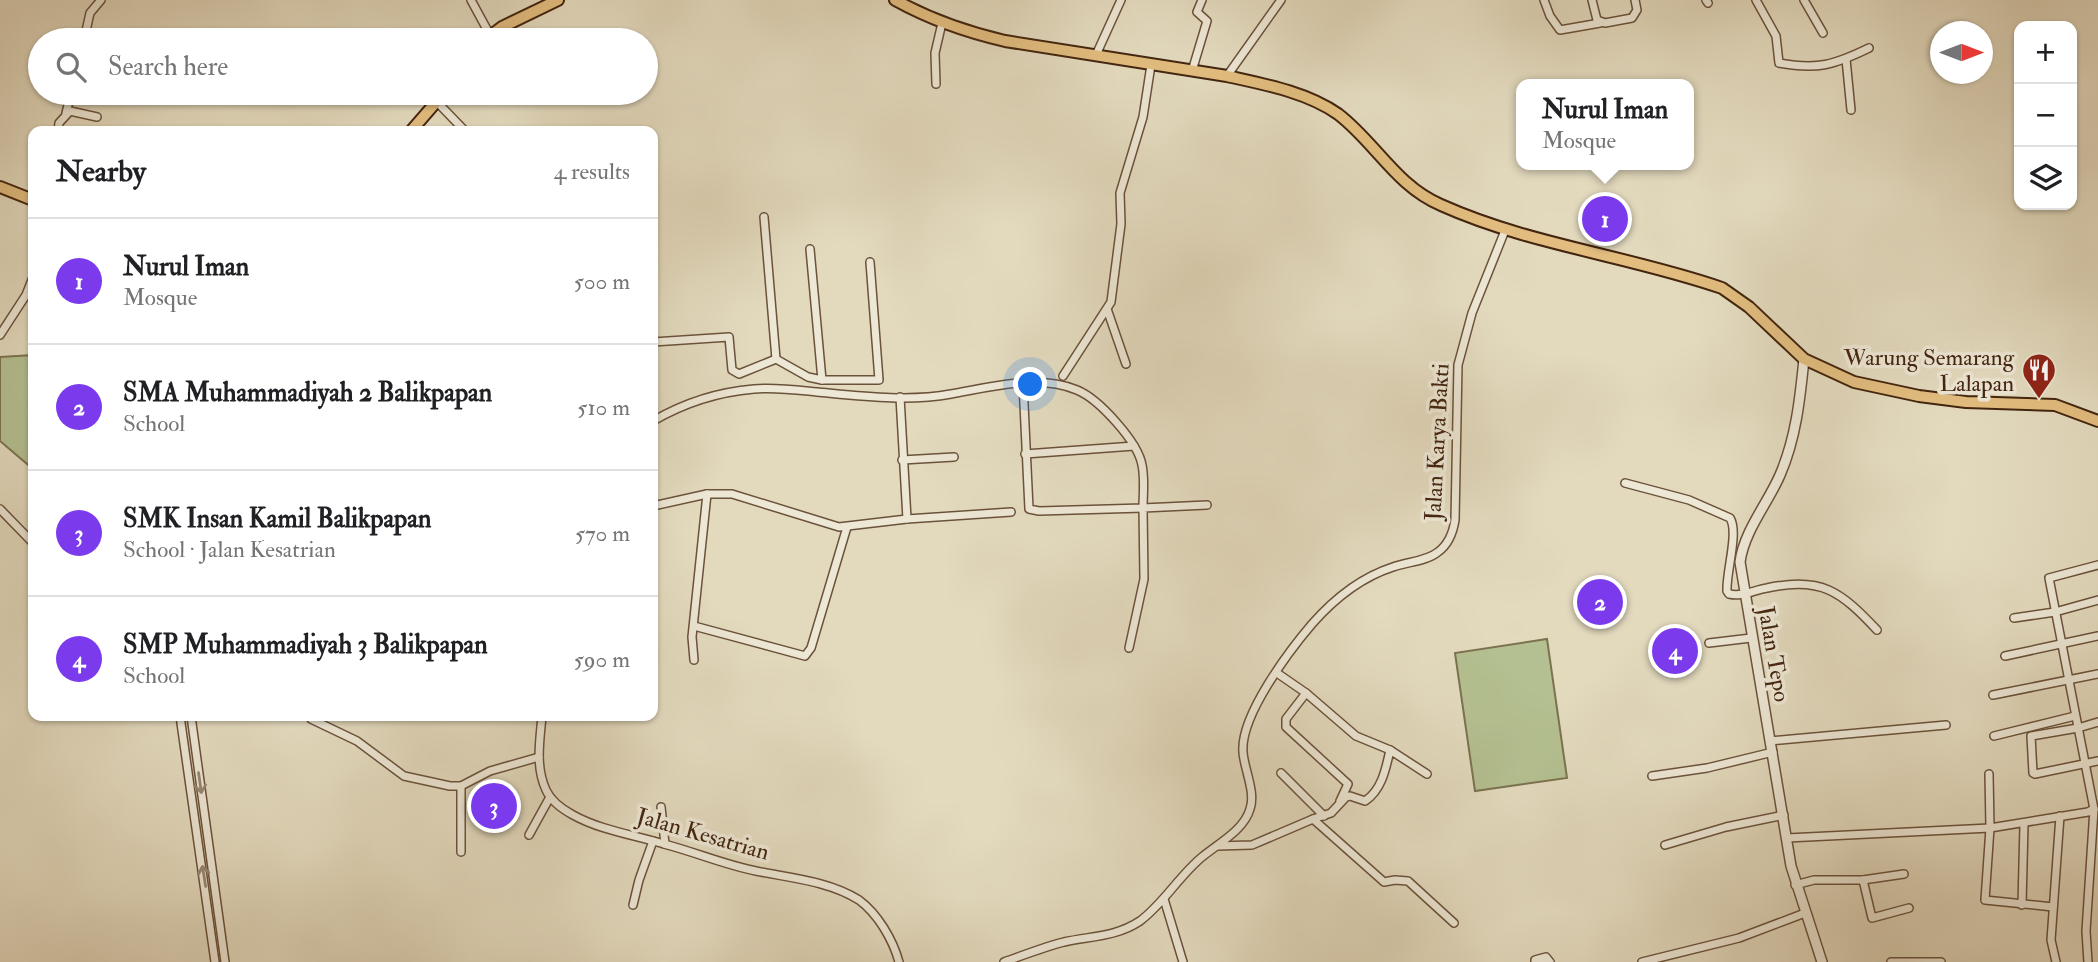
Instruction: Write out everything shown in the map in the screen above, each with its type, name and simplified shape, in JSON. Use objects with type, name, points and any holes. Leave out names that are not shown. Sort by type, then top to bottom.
[{"type":"highway","points":[[506,28],[558,0]]},
{"type":"highway","points":[[895,0],[942,23],[1005,41],[1227,76],[1263,84],[1327,107],[1346,121],[1394,173],[1424,197],[1459,213],[1506,228],[1722,288],[1749,307],[1804,359],[1839,376],[1875,387],[1979,404],[2055,405],[2098,421]]},
{"type":"highway","points":[[415,126],[434,105]]},
{"type":"highway","points":[[0,187],[28,198]]},
{"type":"street","points":[[87,28],[90,13],[102,0]]},
{"type":"street","points":[[471,0],[483,28]]},
{"type":"street","points":[[1096,55],[1121,0]]},
{"type":"street","points":[[1192,71],[1207,21],[1197,12],[1202,0]]},
{"type":"street","points":[[1227,76],[1281,0]]},
{"type":"street","points":[[1544,0],[1550,16],[1560,30],[1636,15],[1635,0]]},
{"type":"street","points":[[1592,0],[1600,23]]},
{"type":"street","points":[[1756,0],[1776,36],[1779,63],[1811,68],[1846,59],[1869,48]]},
{"type":"street","points":[[1804,0],[1823,33]]},
{"type":"street","points":[[936,84],[935,53],[942,23]]},
{"type":"street","points":[[1846,59],[1851,110]]},
{"type":"street","points":[[1063,376],[1078,349],[1107,309],[1113,292],[1121,223],[1120,193],[1143,117],[1151,65]]},
{"type":"street","points":[[58,126],[68,105]]},
{"type":"street","points":[[447,105],[461,126]]},
{"type":"street","points":[[66,113],[70,111],[97,117]]},
{"type":"street","points":[[764,217],[776,359]]},
{"type":"street","name":"Jalan Karya Bakti","points":[[1004,962],[1026,958],[1065,942],[1107,936],[1125,930],[1141,920],[1164,899],[1186,872],[1237,830],[1245,820],[1251,808],[1243,753],[1244,729],[1252,710],[1314,622],[1343,594],[1380,572],[1433,556],[1444,547],[1451,536],[1455,520],[1458,365],[1472,313],[1506,228]]},
{"type":"street","points":[[810,248],[822,380]]},
{"type":"street","points":[[776,359],[808,377],[822,380],[879,380],[870,262]]},
{"type":"street","points":[[0,335],[28,290]]},
{"type":"street","points":[[1107,309],[1126,364]]},
{"type":"street","points":[[658,342],[729,337],[732,370],[739,374],[776,359]]},
{"type":"street","name":"Jalan Tepo","points":[[1804,359],[1792,441],[1779,477],[1741,555],[1740,575],[1795,885],[1822,962]]},
{"type":"street","points":[[1023,383],[1028,503],[1032,510],[1207,505]]},
{"type":"street","points":[[658,419],[696,400],[755,388],[900,397],[950,395],[984,386],[1023,383],[1060,386],[1086,395],[1107,413],[1134,446],[1142,465],[1143,579],[1129,648]]},
{"type":"street","points":[[900,397],[907,519]]},
{"type":"street","points":[[1025,454],[1134,446]]},
{"type":"street","points":[[902,460],[954,457]]},
{"type":"street","points":[[1625,483],[1689,500],[1730,518],[1733,530],[1727,591],[1733,595],[1775,586],[1820,586],[1841,596],[1877,630]]},
{"type":"street","points":[[658,505],[707,494],[743,496],[839,527],[1011,512]]},
{"type":"street","points":[[694,660],[692,637],[707,494]]},
{"type":"street","points":[[0,509],[28,538]]},
{"type":"street","points":[[694,626],[805,656],[811,648],[847,527]]},
{"type":"street","points":[[2088,962],[2086,931],[2094,809],[2049,578],[2098,565]]},
{"type":"street","points":[[2014,618],[2055,612],[2098,600]]},
{"type":"street","points":[[2005,656],[2098,636]]},
{"type":"street","points":[[1709,643],[1751,638]]},
{"type":"street","points":[[1277,673],[1306,693],[1356,736],[1390,750],[1427,774]]},
{"type":"street","points":[[1993,695],[2098,674]]},
{"type":"street","points":[[1216,846],[1252,845],[1313,818],[1331,813],[1340,801],[1348,784],[1286,727],[1286,719],[1306,693]]},
{"type":"street","points":[[1994,736],[2076,716]]},
{"type":"street","points":[[181,721],[215,962]]},
{"type":"street","points":[[192,721],[225,962]]},
{"type":"street","points":[[315,721],[357,741],[404,776],[450,786],[461,786],[490,771],[539,757]]},
{"type":"street","points":[[529,835],[550,797],[541,774],[539,757],[542,721]]},
{"type":"street","points":[[2098,722],[2031,736],[2033,773],[2098,761]]},
{"type":"street","points":[[1770,741],[1946,725]]},
{"type":"street","points":[[1340,801],[1350,796],[1360,800],[1369,798],[1381,782],[1390,750]]},
{"type":"street","points":[[1652,776],[1707,768],[1773,752]]},
{"type":"street","points":[[1281,773],[1324,816]]},
{"type":"street","points":[[1989,774],[1990,828],[1985,900],[2053,907]]},
{"type":"street","points":[[461,786],[461,852]]},
{"type":"street","name":"Jalan Kesatrian","points":[[550,797],[557,805],[583,819],[720,862],[796,878],[849,895],[873,915],[890,939],[899,962]]},
{"type":"street","points":[[662,807],[665,844]]},
{"type":"street","points":[[1787,838],[1990,828],[2024,824],[2094,809]]},
{"type":"street","points":[[1665,845],[1784,815]]},
{"type":"street","points":[[2056,962],[2051,940],[2060,816]]},
{"type":"street","points":[[1313,818],[1384,882],[1408,881],[1454,923]]},
{"type":"street","points":[[2022,905],[2024,824]]},
{"type":"street","points":[[633,905],[636,887],[653,841]]},
{"type":"street","points":[[1795,885],[1823,880],[1863,880],[1904,874]]},
{"type":"street","points":[[1863,880],[1872,918],[1909,908]]},
{"type":"street","points":[[1164,899],[1183,962]]},
{"type":"street","points":[[1642,962],[1739,938],[1805,913]]},
{"type":"street","points":[[1535,962],[1546,957],[1549,962]]},
{"type":"street","points":[[1891,962],[1941,962]]},
{"type":"green space","points":[[28,355],[28,465],[0,441],[0,357]]},
{"type":"green space","points":[[1547,639],[1567,778],[1475,791],[1455,653]]},
{"type":"place","name":"Nurul Iman","points":[[1605,219]]},
{"type":"place","name":"Warung Semarang Lalapan","points":[[2039,400]]},
{"type":"place","name":"SMA Muhammadiyah 2 Balikpapan","points":[[1600,602]]},
{"type":"place","name":"SMP Muhammadiyah 3 Balikpapan","points":[[1675,651]]},
{"type":"place","name":"SMK Insan Kamil Balikpapan","points":[[494,806]]}]
